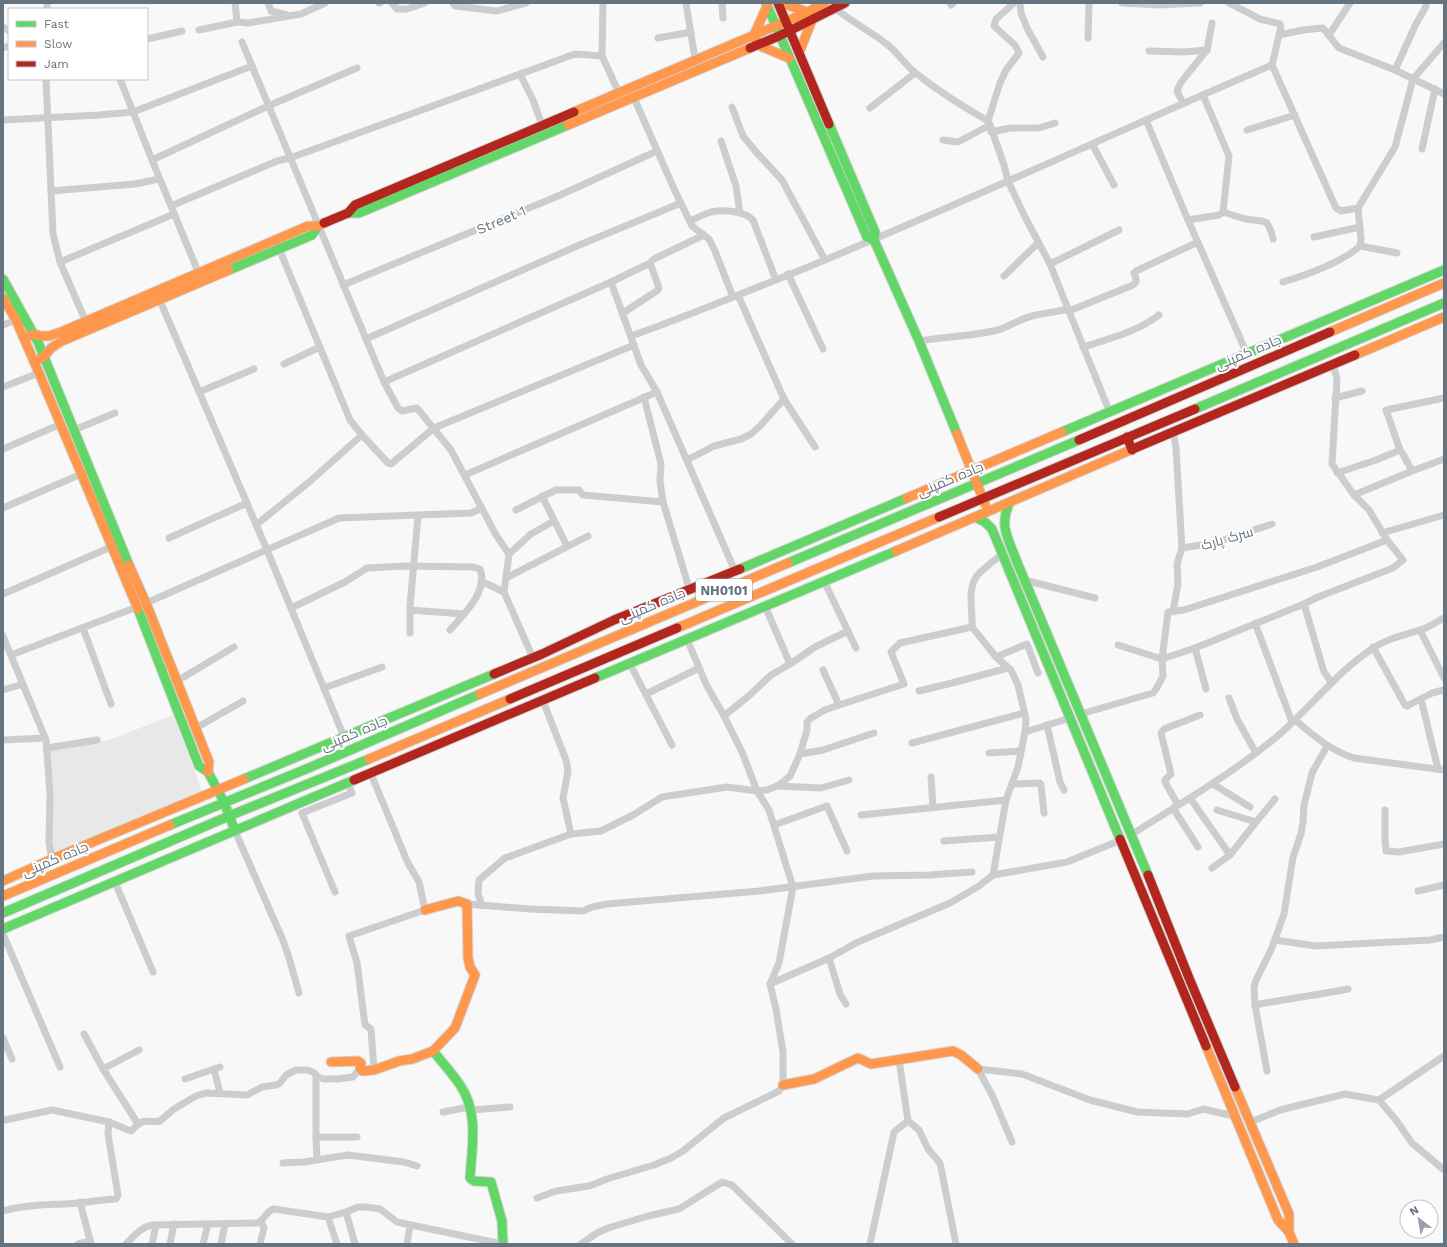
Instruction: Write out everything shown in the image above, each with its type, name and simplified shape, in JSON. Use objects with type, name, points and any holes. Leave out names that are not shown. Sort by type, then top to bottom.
[{"type":"main road","points":[[778,3],[875,232],[874,240],[919,341],[988,512]]},
{"type":"main road","points":[[781,3],[810,16]]},
{"type":"main road","points":[[35,361],[44,357],[51,348],[62,341],[158,296],[199,274],[308,226],[318,226],[348,213],[359,213],[779,36],[790,31],[824,3]]},
{"type":"main road","points":[[348,213],[355,205],[619,93],[695,59],[785,21],[810,16],[832,6],[845,3]]},
{"type":"main road","points":[[766,4],[867,236],[874,240]]},
{"type":"main road","points":[[766,4],[754,35],[758,45],[789,58]]},
{"type":"main road","points":[[799,53],[810,16]]},
{"type":"main road","points":[[24,338],[34,334],[49,336],[61,332],[280,250],[312,235],[318,226]]},
{"type":"main road","points":[[3,881],[344,736],[533,658],[614,620],[690,590],[971,470],[1110,413],[1444,270]]},
{"type":"main road","points":[[3,279],[34,334],[117,536],[199,766],[208,772],[224,802],[235,831]]},
{"type":"main road","name":"جاده کمپنی","points":[[3,896],[224,802],[311,767],[1444,283]]},
{"type":"main road","points":[[3,298],[16,320],[35,361],[111,547],[142,605],[177,682],[209,762],[208,772]]},
{"type":"main road","name":"جاده کمپنی","points":[[3,913],[229,816],[309,784],[1444,303]]},
{"type":"main road","points":[[3,929],[988,512],[1444,317]]},
{"type":"main road","points":[[1127,437],[1132,450]]},
{"type":"main road","points":[[1010,502],[1005,512],[1005,530],[1024,580],[1145,867],[1189,978],[1289,1214],[1289,1232]]},
{"type":"main road","points":[[975,517],[985,522],[992,529],[1234,1116],[1278,1220],[1289,1232],[1294,1244]]},
{"type":"main road","points":[[1134,872],[1145,867]]},
{"type":"main road","points":[[332,1062],[358,1061],[361,1063],[360,1068],[362,1071],[374,1070],[433,1051],[455,1028],[475,975],[470,967],[468,958],[467,904],[458,901],[425,910]]},
{"type":"main road","points":[[433,1051],[461,1086],[470,1109],[473,1128],[470,1178],[474,1181],[491,1182],[502,1221],[503,1244]]},
{"type":"main road","points":[[783,1086],[814,1080],[858,1058],[871,1064],[953,1052],[961,1055],[978,1068]]},
{"type":"street","points":[[235,3],[237,22]]},
{"type":"street","points":[[268,3],[271,11],[293,16]]},
{"type":"street","points":[[199,30],[237,22],[248,23],[293,16],[325,3]]},
{"type":"street","points":[[392,3],[397,9],[407,9],[425,3]]},
{"type":"street","points":[[453,3],[455,6],[497,10],[526,3]]},
{"type":"street","points":[[603,3],[602,56],[619,93]]},
{"type":"street","points":[[686,3],[695,59]]},
{"type":"street","points":[[722,3],[724,18]]},
{"type":"street","points":[[1014,3],[996,19],[994,26],[1015,44],[1019,53],[1006,70],[1000,83],[990,126],[1008,181],[1038,243],[1050,264],[1110,413]]},
{"type":"street","points":[[1020,3],[1021,13],[1027,28],[1043,57]]},
{"type":"street","points":[[1088,38],[1089,3]]},
{"type":"street","points":[[1122,3],[1159,5],[1200,3]]},
{"type":"street","points":[[1229,3],[1260,19],[1280,24],[1281,27],[1272,65],[1336,208],[1342,211],[1358,208]]},
{"type":"street","points":[[1329,35],[1350,3]]},
{"type":"street","points":[[1395,70],[1426,6],[1426,3]]},
{"type":"street","points":[[832,6],[887,45],[899,55],[915,73],[990,126],[1039,128],[1055,123]]},
{"type":"street","points":[[1183,103],[1177,91],[1180,84],[1207,50],[1212,23]]},
{"type":"street","points":[[1279,35],[1323,28],[1339,48],[1395,70],[1444,94]]},
{"type":"street","points":[[148,39],[182,31]]},
{"type":"street","points":[[658,38],[691,32]]},
{"type":"street","points":[[242,42],[384,382],[398,408],[402,411],[416,408],[451,450],[496,535],[509,554]]},
{"type":"street","points":[[1283,282],[1300,277],[1347,256],[1360,246],[1361,239],[1358,208],[1394,147],[1413,79],[1444,43]]},
{"type":"street","points":[[1149,51],[1183,52],[1207,50]]},
{"type":"street","points":[[171,206],[276,161],[290,158],[575,54],[602,56]]},
{"type":"street","points":[[631,336],[686,317],[874,240],[1272,65]]},
{"type":"street","points":[[3,120],[133,112],[252,66]]},
{"type":"street","points":[[152,160],[268,106],[357,68]]},
{"type":"street","points":[[870,108],[915,73]]},
{"type":"street","points":[[520,74],[533,100],[542,126]]},
{"type":"street","points":[[46,80],[53,234],[60,262],[86,322]]},
{"type":"street","points":[[120,80],[199,274]]},
{"type":"street","points":[[1422,149],[1435,89]]},
{"type":"street","points":[[1203,95],[1230,156],[1223,212]]},
{"type":"street","points":[[634,98],[692,226],[709,239],[784,399],[815,447]]},
{"type":"street","points":[[732,107],[743,136],[782,180],[825,260]]},
{"type":"street","points":[[1248,130],[1295,115]]},
{"type":"street","points":[[1146,120],[1247,354]]},
{"type":"street","points":[[943,140],[958,142],[990,126]]},
{"type":"street","points":[[721,141],[736,186],[740,213]]},
{"type":"street","points":[[1092,144],[1114,185]]},
{"type":"street","name":"Street 1","points":[[343,285],[558,196],[657,151]]},
{"type":"street","points":[[51,190],[136,184],[159,178]]},
{"type":"street","points":[[366,339],[576,246],[681,203]]},
{"type":"street","points":[[690,221],[711,212],[726,210],[750,217],[753,220],[776,280]]},
{"type":"street","points":[[1188,220],[1219,215],[1223,212]]},
{"type":"street","points":[[1223,212],[1245,219],[1262,221],[1266,223],[1271,231],[1273,239]]},
{"type":"street","points":[[60,262],[174,214]]},
{"type":"street","points":[[1314,237],[1360,227]]},
{"type":"street","points":[[1050,264],[1119,230]]},
{"type":"street","points":[[384,382],[611,282],[704,235]]},
{"type":"street","points":[[276,240],[350,420],[388,463],[391,464],[434,428],[634,345]]},
{"type":"street","points":[[919,341],[964,336],[996,330],[1007,327],[1023,318],[1068,310],[1133,285],[1136,282],[1134,273],[1136,271],[1198,242]]},
{"type":"street","points":[[1004,276],[1038,243]]},
{"type":"street","points":[[1360,246],[1397,253]]},
{"type":"street","points":[[623,313],[658,290],[650,263]]},
{"type":"street","points":[[788,274],[823,349]]},
{"type":"street","points":[[611,282],[641,365],[657,392],[735,571]]},
{"type":"street","points":[[158,296],[267,550],[344,736]]},
{"type":"street","points":[[1083,347],[1134,330],[1159,316]]},
{"type":"street","points":[[3,325],[16,320]]},
{"type":"street","points":[[284,364],[320,347]]},
{"type":"street","points":[[1118,645],[1162,659],[1195,648],[1255,622],[1393,568],[1403,560],[1382,533],[1369,510],[1354,495],[1332,464],[1337,379],[1333,365]]},
{"type":"street","points":[[199,392],[254,369]]},
{"type":"street","points":[[3,388],[40,373]]},
{"type":"street","points":[[1336,398],[1362,391]]},
{"type":"street","points":[[465,474],[657,392]]},
{"type":"street","points":[[644,397],[661,464],[660,480],[663,502],[690,590]]},
{"type":"street","points":[[1412,471],[1400,450],[1386,410],[1444,398]]},
{"type":"street","points":[[686,460],[714,446],[741,439],[751,434],[784,399]]},
{"type":"street","points":[[74,430],[115,413]]},
{"type":"street","points":[[3,449],[61,424]]},
{"type":"street","points":[[1173,432],[1176,448],[1182,548],[1177,564],[1178,584],[1173,611]]},
{"type":"street","points":[[256,525],[308,483],[362,435]]},
{"type":"street","points":[[1337,473],[1400,450]]},
{"type":"street","points":[[1354,495],[1444,459]]},
{"type":"street","points":[[3,508],[81,474]]},
{"type":"street","points":[[516,510],[556,490],[579,490],[583,495],[663,502]]},
{"type":"street","points":[[542,496],[567,546]]},
{"type":"street","points":[[169,538],[247,503]]},
{"type":"street","points":[[11,655],[142,605],[339,518],[471,513],[482,508]]},
{"type":"street","points":[[1382,533],[1444,515]]},
{"type":"street","points":[[410,633],[410,610],[418,516]]},
{"type":"street","points":[[533,658],[504,592],[509,554],[531,534],[554,521]]},
{"type":"street","name":"سرک پارک","points":[[1182,548],[1214,544],[1272,524]]},
{"type":"street","points":[[506,578],[588,536]]},
{"type":"street","points":[[1081,714],[1153,693],[1163,676],[1162,659],[1168,612],[1184,610],[1317,567],[1387,540]]},
{"type":"street","points":[[3,594],[111,547]]},
{"type":"street","points":[[993,875],[1006,800],[1018,767],[1026,719],[1018,685],[1008,668],[996,657],[972,628],[973,613],[971,600],[976,577],[1002,554]]},
{"type":"street","points":[[290,608],[345,582],[367,568],[473,566],[480,569],[482,573],[481,582],[475,601],[450,630]]},
{"type":"street","points":[[1024,580],[1095,598]]},
{"type":"street","points":[[824,581],[856,648]]},
{"type":"street","points":[[481,582],[504,592]]},
{"type":"street","points":[[1304,604],[1324,672],[1332,683]]},
{"type":"street","points":[[765,606],[790,664]]},
{"type":"street","points":[[410,610],[464,614]]},
{"type":"street","points":[[1131,835],[1213,784],[1256,753],[1294,721],[1332,683],[1373,648],[1407,633],[1420,630],[1444,618]]},
{"type":"street","points":[[1255,622],[1294,721],[1340,754],[1354,758],[1441,770],[1421,699]]},
{"type":"street","points":[[82,628],[111,704]]},
{"type":"street","points":[[482,906],[478,893],[480,880],[505,858],[571,834],[601,830],[633,815],[662,797],[727,787],[757,791],[767,790],[777,786],[790,776],[800,754],[807,730],[807,722],[811,718],[824,710],[904,684],[891,652],[900,642],[972,628]]},
{"type":"street","points":[[1420,630],[1444,678]]},
{"type":"street","points":[[724,716],[771,676],[815,647],[848,631]]},
{"type":"street","points":[[3,636],[45,738],[50,794],[49,843],[52,859]]},
{"type":"street","points":[[537,1198],[556,1191],[589,1186],[671,1158],[683,1151],[724,1118],[779,1091],[783,1086],[783,1052],[770,984],[778,963],[793,887],[769,810],[757,791],[742,752],[706,684],[687,639]]},
{"type":"street","points":[[996,657],[1027,644],[1038,674]]},
{"type":"street","points":[[177,682],[234,647]]},
{"type":"street","points":[[1195,648],[1206,689]]},
{"type":"street","points":[[1373,648],[1405,705],[1407,706],[1432,693],[1444,690]]},
{"type":"street","points":[[630,664],[672,745]]},
{"type":"street","points":[[324,688],[382,667]]},
{"type":"street","points":[[646,694],[699,668]]},
{"type":"street","points":[[919,691],[1008,668]]},
{"type":"street","points":[[823,670],[839,705]]},
{"type":"street","points":[[3,690],[23,684]]},
{"type":"street","points":[[1229,698],[1237,718],[1256,753]]},
{"type":"street","points":[[543,700],[566,760],[568,771],[563,798],[571,834]]},
{"type":"street","points":[[196,728],[243,701]]},
{"type":"street","points":[[912,743],[1024,713]]},
{"type":"street","points":[[1198,847],[1176,807],[1165,782],[1165,780],[1172,774],[1161,733],[1164,730],[1200,715]]},
{"type":"street","points":[[1025,732],[1070,718]]},
{"type":"street","points":[[1047,726],[1060,782],[1064,790]]},
{"type":"street","points":[[800,754],[823,750],[874,733]]},
{"type":"street","points":[[3,740],[45,738]]},
{"type":"street","points":[[47,748],[97,740]]},
{"type":"street","points":[[1267,1071],[1255,1005],[1254,987],[1275,940],[1284,914],[1293,858],[1301,834],[1304,805],[1312,773],[1327,746]]},
{"type":"street","points":[[989,754],[1021,751]]},
{"type":"street","points":[[371,774],[407,862],[418,882],[425,910],[349,936],[357,963],[364,1026],[371,1029],[374,1070]]},
{"type":"street","points":[[931,777],[933,808]]},
{"type":"street","points":[[777,786],[821,788],[849,780]]},
{"type":"street","points":[[335,892],[302,813],[352,793],[348,783]]},
{"type":"street","points":[[1013,784],[1040,783],[1044,813]]},
{"type":"street","points":[[1213,784],[1250,807]]},
{"type":"street","points":[[1190,798],[1230,855]]},
{"type":"street","points":[[1212,868],[1230,855],[1275,799]]},
{"type":"street","points":[[861,815],[1006,800]]},
{"type":"street","points":[[774,825],[827,806],[847,851]]},
{"type":"street","points":[[1217,810],[1256,822]]},
{"type":"street","points":[[1386,810],[1384,840],[1386,851],[1399,852],[1444,844]]},
{"type":"street","points":[[235,831],[290,958],[299,993]]},
{"type":"street","points":[[944,841],[999,837]]},
{"type":"street","points":[[770,984],[829,958],[858,942],[950,903],[979,886],[993,875],[1067,862],[1121,840]]},
{"type":"street","points":[[467,904],[583,911],[592,907],[607,904],[759,891],[873,876],[928,875],[972,872]]},
{"type":"street","points":[[114,882],[153,972]]},
{"type":"street","points":[[1418,891],[1444,885]]},
{"type":"street","points":[[3,934],[60,1067]]},
{"type":"street","points":[[1275,940],[1316,946],[1430,940],[1444,937]]},
{"type":"street","points":[[829,958],[840,994],[846,1004]]},
{"type":"street","points":[[1255,1005],[1290,998],[1313,996],[1348,988]]},
{"type":"street","points":[[84,1034],[103,1069],[138,1124]]},
{"type":"street","points":[[3,1038],[12,1059]]},
{"type":"street","points":[[103,1069],[139,1050]]},
{"type":"street","points":[[1379,1100],[1444,1056]]},
{"type":"street","points":[[899,1060],[908,1121],[919,1130],[928,1149],[940,1163],[956,1244]]},
{"type":"street","points":[[186,1079],[217,1068],[220,1093]]},
{"type":"street","points":[[5,1120],[52,1110],[109,1122],[131,1131],[138,1124],[146,1120],[160,1121],[174,1109],[196,1096],[206,1093],[247,1095],[262,1086],[280,1083],[286,1075],[296,1070],[307,1070],[324,1079],[353,1077],[360,1068]]},
{"type":"street","points":[[978,1068],[1022,1074],[1090,1100],[1137,1112],[1188,1114],[1203,1109],[1234,1116]]},
{"type":"street","points":[[978,1068],[993,1097],[1012,1142]]},
{"type":"street","points":[[316,1075],[317,1159]]},
{"type":"street","points":[[1251,1122],[1280,1110],[1345,1094],[1379,1100],[1396,1120],[1412,1143],[1444,1170]]},
{"type":"street","points":[[443,1112],[510,1107]]},
{"type":"street","points":[[870,1244],[894,1132],[908,1121]]},
{"type":"street","points":[[3,1211],[17,1206],[116,1199],[118,1197],[108,1134],[109,1122]]},
{"type":"street","points":[[316,1137],[357,1137]]},
{"type":"street","points":[[283,1163],[304,1162],[348,1155],[404,1162],[417,1166]]},
{"type":"street","points":[[581,1244],[597,1233],[608,1228],[648,1216],[679,1209],[722,1182],[732,1185],[792,1244]]},
{"type":"street","points":[[78,1244],[91,1242],[80,1202]]},
{"type":"street","points":[[126,1244],[146,1226],[174,1224],[253,1224],[261,1221],[268,1212],[274,1209],[328,1217],[358,1207],[365,1207],[380,1209],[397,1222],[410,1226],[479,1241],[503,1244]]},
{"type":"street","points":[[346,1212],[355,1244]]},
{"type":"street","points":[[328,1217],[337,1244]]},
{"type":"street","points":[[260,1244],[264,1228],[261,1221]]},
{"type":"street","points":[[170,1244],[174,1224]]},
{"type":"street","points":[[203,1244],[208,1224]]},
{"type":"street","points":[[221,1244],[225,1224]]},
{"type":"street","points":[[152,1244],[156,1225]]},
{"type":"street","points":[[407,1244],[410,1226]]},
{"type":"shaded area","points":[[173,715],[202,791],[47,860],[49,751],[109,740]]},
{"type":"traffic: fast","points":[[766,3],[867,237],[874,240]]},
{"type":"traffic: fast","points":[[829,124],[875,232],[874,240],[919,341],[957,434]]},
{"type":"traffic: fast","points":[[348,213],[359,213],[568,125]]},
{"type":"traffic: fast","points":[[229,270],[312,235],[318,226]]},
{"type":"traffic: fast","points":[[1062,432],[1444,270]]},
{"type":"traffic: fast","points":[[3,279],[38,342],[129,565]]},
{"type":"traffic: fast","points":[[1195,409],[1444,303]]},
{"type":"traffic: fast","points":[[788,563],[1079,440]]},
{"type":"traffic: fast","points":[[740,569],[907,498]]},
{"type":"traffic: fast","points":[[1010,502],[1005,518],[1008,539],[1148,875]]},
{"type":"traffic: fast","points":[[975,517],[985,522],[992,529],[1120,839]]},
{"type":"traffic: fast","points":[[595,678],[896,551]]},
{"type":"traffic: fast","points":[[138,609],[199,766],[208,772],[224,802],[235,831]]},
{"type":"traffic: fast","points":[[244,779],[494,674]]},
{"type":"traffic: fast","points":[[170,825],[311,767],[480,694]]},
{"type":"traffic: fast","points":[[3,913],[229,816],[369,759]]},
{"type":"traffic: fast","points":[[3,929],[354,780]]},
{"type":"traffic: fast","points":[[433,1051],[454,1076],[466,1095],[470,1107],[473,1130],[470,1178],[474,1181],[491,1182],[502,1221],[503,1244]]},
{"type":"traffic: slow","points":[[781,3],[808,12],[812,20],[799,53]]},
{"type":"traffic: slow","points":[[574,112],[808,12],[824,3]]},
{"type":"traffic: slow","points":[[767,6],[754,35],[758,45],[789,58]]},
{"type":"traffic: slow","points":[[568,125],[750,48]]},
{"type":"traffic: slow","points":[[24,338],[34,334],[49,336],[61,332],[308,226],[318,226],[324,223]]},
{"type":"traffic: slow","points":[[40,359],[44,357],[51,348],[62,341],[229,270]]},
{"type":"traffic: slow","points":[[1330,332],[1444,283]]},
{"type":"traffic: slow","points":[[3,298],[16,320],[138,609]]},
{"type":"traffic: slow","points":[[1355,355],[1444,317]]},
{"type":"traffic: slow","points":[[907,498],[1062,432]]},
{"type":"traffic: slow","points":[[957,434],[985,504]]},
{"type":"traffic: slow","points":[[896,551],[1135,448]]},
{"type":"traffic: slow","points":[[677,628],[939,517]]},
{"type":"traffic: slow","points":[[480,694],[788,563]]},
{"type":"traffic: slow","points":[[129,565],[146,603],[209,762],[208,772]]},
{"type":"traffic: slow","points":[[369,759],[510,699]]},
{"type":"traffic: slow","points":[[3,881],[244,779]]},
{"type":"traffic: slow","points":[[3,896],[170,825]]},
{"type":"traffic: slow","points":[[331,1062],[358,1061],[361,1063],[360,1068],[362,1071],[374,1070],[433,1051],[455,1028],[475,975],[470,967],[468,958],[467,904],[458,901],[425,910]]},
{"type":"traffic: slow","points":[[1206,1046],[1278,1220],[1289,1232],[1294,1244]]},
{"type":"traffic: slow","points":[[783,1085],[814,1079],[858,1058],[871,1064],[953,1051],[961,1055],[978,1069]]},
{"type":"traffic: slow","points":[[1235,1087],[1289,1214],[1289,1232]]},
{"type":"traffic: jam","points":[[778,3],[829,124]]},
{"type":"traffic: jam","points":[[750,48],[779,36],[845,3]]},
{"type":"traffic: jam","points":[[324,223],[348,213],[355,205],[574,112]]},
{"type":"traffic: jam","points":[[1079,440],[1330,332]]},
{"type":"traffic: jam","points":[[1135,448],[1355,355]]},
{"type":"traffic: jam","points":[[939,517],[1195,409]]},
{"type":"traffic: jam","points":[[1127,437],[1132,450]]},
{"type":"traffic: jam","points":[[494,674],[542,654],[614,620],[740,569]]},
{"type":"traffic: jam","points":[[510,699],[677,628]]},
{"type":"traffic: jam","points":[[354,780],[595,678]]},
{"type":"traffic: jam","points":[[1120,839],[1206,1046]]},
{"type":"traffic: jam","points":[[1148,875],[1235,1087]]}]
